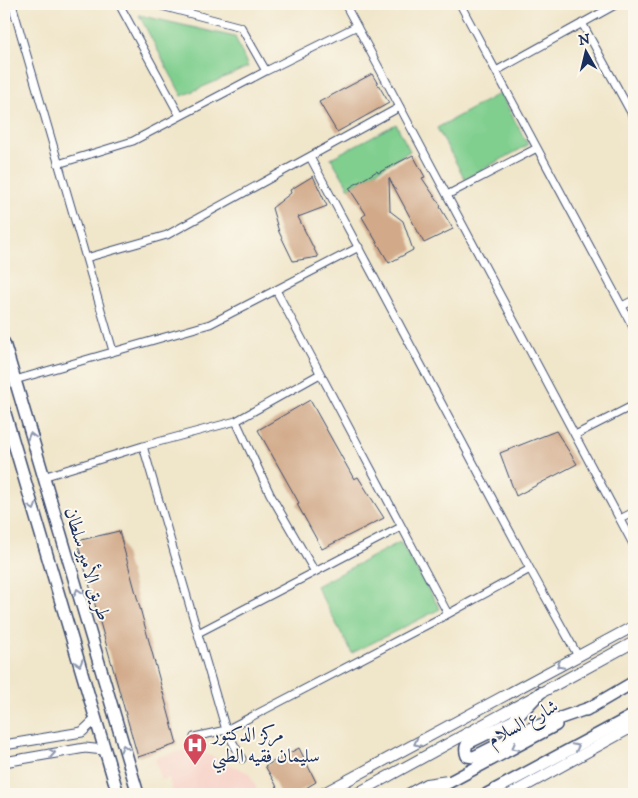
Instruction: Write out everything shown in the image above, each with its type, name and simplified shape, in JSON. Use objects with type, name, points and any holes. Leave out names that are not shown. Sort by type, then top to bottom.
[{"type":"main road","name":"طريق الأمير سلطان","points":[[4,343],[138,794]]},
{"type":"main road","name":"طريق الأمير سلطان","points":[[4,410],[96,719],[116,794]]},
{"type":"main road","points":[[322,794],[634,626]]},
{"type":"main road","points":[[356,794],[634,642]]},
{"type":"main road","name":"شارع السلام","points":[[427,794],[592,707],[634,682]]},
{"type":"main road","points":[[540,693],[513,720],[468,743],[466,746],[467,756],[474,757],[529,729],[592,707]]},
{"type":"main road","points":[[486,794],[634,716]]},
{"type":"main road","points":[[511,794],[634,726]]},
{"type":"main road","points":[[408,794],[426,784],[451,781]]},
{"type":"street","points":[[12,4],[113,352]]},
{"type":"street","points":[[119,4],[180,116]]},
{"type":"street","points":[[154,4],[241,28],[266,70]]},
{"type":"street","points":[[345,4],[634,546]]},
{"type":"street","points":[[460,4],[634,329]]},
{"type":"street","points":[[496,71],[617,4]]},
{"type":"street","points":[[582,23],[634,118]]},
{"type":"street","points":[[58,164],[133,141],[266,70],[357,26]]},
{"type":"street","points":[[86,258],[167,235],[400,107]]},
{"type":"street","points":[[447,195],[537,148]]},
{"type":"street","points":[[310,157],[578,656]]},
{"type":"street","points":[[15,380],[210,324],[359,247]]},
{"type":"street","points":[[276,290],[448,614]]},
{"type":"street","points":[[622,306],[634,300]]},
{"type":"street","points":[[43,477],[143,446],[236,421],[320,374]]},
{"type":"street","points":[[575,435],[634,405]]},
{"type":"street","points":[[236,421],[270,494],[315,572]]},
{"type":"street","points":[[143,446],[226,730],[242,759]]},
{"type":"street","points":[[620,520],[634,512]]},
{"type":"street","points":[[198,633],[401,527]]},
{"type":"street","points":[[194,737],[226,730],[530,569]]},
{"type":"street","points":[[4,745],[82,732],[96,719]]},
{"type":"street","points":[[4,762],[84,748],[104,750]]},
{"type":"shaded area","name":"مركز الدكتور سليمان فقيه الطبي","points":[[193,748],[249,773],[259,794],[178,794],[172,790],[169,778],[161,780],[155,758]]},
{"type":"green space","points":[[139,15],[235,37],[248,67],[182,96]]},
{"type":"green space","points":[[500,93],[528,145],[465,179],[437,128]]},
{"type":"green space","points":[[396,124],[410,151],[349,188],[331,158]]},
{"type":"green space","points":[[400,542],[440,609],[352,653],[316,586]]},
{"type":"building","points":[[372,74],[389,103],[337,132],[319,102]]},
{"type":"building","points":[[413,155],[425,177],[422,178],[441,206],[453,229],[424,243],[389,178],[390,211],[403,221],[413,250],[389,263],[362,217],[366,214],[349,188],[377,171],[378,173]]},
{"type":"building","points":[[313,176],[327,206],[298,217],[318,257],[293,261],[279,232],[272,208],[291,193],[290,190]]},
{"type":"building","points":[[310,400],[354,479],[358,477],[384,518],[322,549],[297,504],[299,503],[258,430]]},
{"type":"building","points":[[556,431],[577,464],[516,496],[500,453]]},
{"type":"building","points":[[119,531],[177,744],[138,757],[77,541]]},
{"type":"building","points":[[299,748],[316,782],[296,794],[280,794],[265,766]]},
{"type":"place","name":"مركز الدكتور سليمان فقيه الطبي","points":[[195,766]]}]
